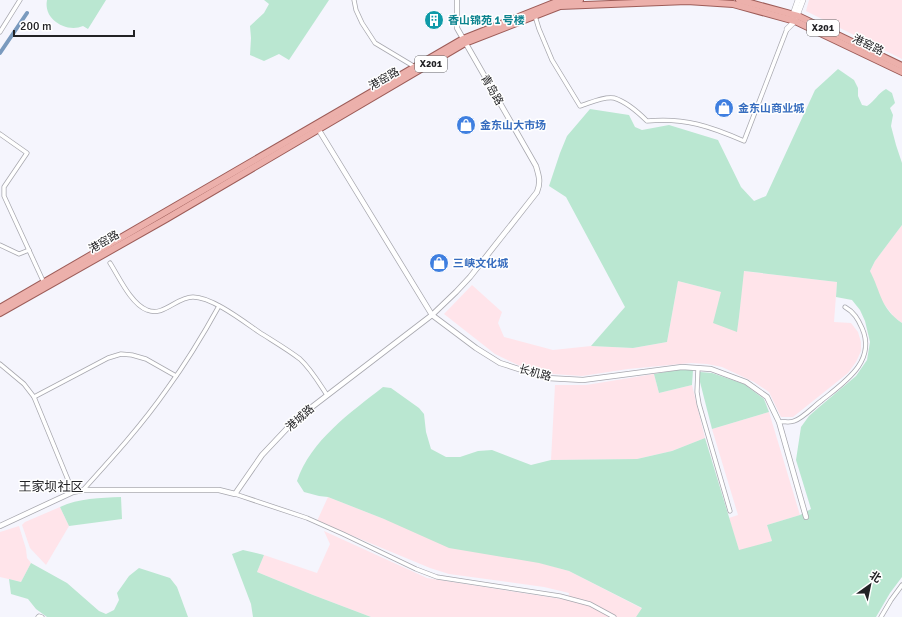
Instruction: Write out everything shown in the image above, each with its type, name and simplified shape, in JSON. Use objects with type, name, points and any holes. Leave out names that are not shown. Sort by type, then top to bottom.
[{"type":"main road","name":"港窑路","points":[[0,313],[166,219],[415,67],[464,41],[559,1],[580,0]]},
{"type":"main road","name":"港窑路","points":[[739,0],[794,18],[902,66]]},
{"type":"main road","points":[[794,18],[798,0]]},
{"type":"main road","points":[[787,29],[803,0]]},
{"type":"main road","name":"港窑路","points":[[0,308],[317,127],[464,41],[560,6],[687,2],[733,4],[794,18],[902,72]]},
{"type":"street","points":[[0,32],[20,0]]},
{"type":"street","points":[[354,0],[356,10],[362,23],[375,42],[415,67]]},
{"type":"street","name":"青岛路","points":[[457,0],[457,28],[536,166],[540,178]]},
{"type":"street","points":[[535,16],[552,60],[580,106],[613,98],[635,109],[648,121],[662,120],[693,122],[744,141],[787,29]]},
{"type":"street","name":"长机路","points":[[317,127],[432,315],[476,348],[500,363],[547,378],[583,380],[682,366],[711,370],[746,382],[767,397],[778,422],[806,517]]},
{"type":"street","points":[[0,134],[27,153],[4,187],[4,196],[44,283]]},
{"type":"street","name":"港城路","points":[[235,494],[262,455],[295,420],[432,315],[470,277],[537,192],[540,178]]},
{"type":"street","points":[[0,246],[19,254],[29,250]]},
{"type":"street","points":[[110,263],[133,300],[147,310],[156,312],[192,297],[202,299],[219,306],[300,360],[315,377],[327,395]]},
{"type":"street","points":[[83,490],[129,437],[167,389],[197,345],[219,306]]},
{"type":"street","points":[[778,422],[794,421],[849,378],[858,368],[863,358],[865,338],[856,316],[845,307]]},
{"type":"street","points":[[34,397],[108,358],[121,354],[146,359],[176,376]]},
{"type":"street","points":[[0,364],[24,384],[34,397],[72,492]]},
{"type":"street","points":[[698,368],[697,392],[699,404],[730,511]]},
{"type":"street","points":[[0,526],[72,492],[83,490],[219,490],[307,518],[416,569],[437,577],[560,596],[590,604],[614,617]]},
{"type":"street","points":[[881,617],[902,585]]},
{"type":"street","points":[[38,617],[42,617]]},
{"type":"shaded area","points":[[809,0],[902,0],[902,59],[806,11]]},
{"type":"shaded area","points":[[902,225],[902,323],[894,317],[881,300],[870,271],[875,261]]},
{"type":"shaded area","points":[[743,271],[837,282],[834,322],[851,323],[858,332],[861,342],[861,351],[856,362],[848,373],[793,417],[781,417],[769,392],[754,382],[722,367],[707,364],[691,363],[628,369],[582,376],[553,374],[518,365],[495,354],[444,314],[472,285],[502,312],[498,323],[504,337],[553,350],[591,346],[633,348],[667,342],[678,281],[721,292],[737,331]]},
{"type":"shaded area","points":[[654,374],[659,393],[692,385],[705,438],[672,451],[637,459],[551,460],[555,385],[586,385]]},
{"type":"shaded area","points":[[769,412],[800,515],[767,525],[772,541],[739,551],[729,518],[738,515],[712,429]]},
{"type":"shaded area","points":[[328,497],[384,519],[569,571],[643,609],[636,617],[371,617],[257,572],[264,555],[317,573],[330,544],[324,531],[427,578],[568,600],[569,593],[544,587],[449,574],[430,568],[317,521]]},
{"type":"shaded area","points":[[60,507],[69,526],[46,565],[30,548],[22,525],[25,522]]},
{"type":"shaded area","points":[[19,526],[26,549],[27,558],[31,563],[21,582],[0,577],[0,532]]},
{"type":"green space","points":[[47,0],[106,0],[88,29],[83,26],[70,28],[52,19],[47,7]]},
{"type":"green space","points":[[264,0],[329,0],[289,60],[279,54],[264,61],[250,55],[250,26],[264,13],[269,4]]},
{"type":"green space","points":[[838,69],[854,80],[858,88],[858,96],[862,105],[867,106],[886,89],[892,93],[895,103],[890,108],[893,115],[891,126],[902,163],[902,225],[875,261],[870,271],[889,312],[902,323],[902,577],[890,593],[876,617],[636,617],[642,608],[569,571],[539,563],[449,548],[384,519],[328,497],[304,492],[297,481],[303,466],[312,453],[333,428],[383,387],[391,388],[419,408],[424,414],[426,432],[431,449],[446,457],[460,457],[478,451],[492,450],[531,465],[551,460],[637,459],[672,451],[705,438],[739,550],[772,541],[767,525],[800,515],[811,509],[796,460],[801,427],[809,416],[856,376],[867,360],[870,342],[865,321],[860,310],[852,300],[836,297],[837,282],[744,271],[737,332],[713,323],[721,292],[678,281],[667,342],[633,348],[591,346],[625,307],[566,197],[549,186],[567,136],[590,109],[629,115],[635,127],[642,130],[669,125],[718,140],[741,187],[754,201],[766,196],[815,90]]},
{"type":"green space","points":[[682,369],[693,370],[692,385],[659,393],[654,374]]},
{"type":"green space","points":[[700,372],[712,373],[744,384],[764,399],[769,412],[712,429],[700,382]]},
{"type":"green space","points":[[121,497],[122,519],[69,526],[60,507],[82,500]]},
{"type":"green space","points":[[243,550],[264,555],[257,572],[371,617],[253,617],[251,604],[232,554]]},
{"type":"green space","points":[[31,563],[67,583],[99,611],[106,614],[114,610],[119,600],[117,593],[129,576],[139,568],[170,578],[177,587],[188,617],[47,617],[36,609],[28,599],[11,594],[9,579],[21,582]]},
{"type":"waterway","points":[[0,53],[27,13]]},
{"type":"place","name":"香山锦苑 1 号楼","points":[[434,20]]},
{"type":"place","name":"金东山商业城","points":[[724,108]]},
{"type":"place","name":"金东山大市场","points":[[466,125]]},
{"type":"place","name":"三峡文化城","points":[[439,263]]},
{"type":"district","name":"王家坝社区","points":[[51,487]]}]
